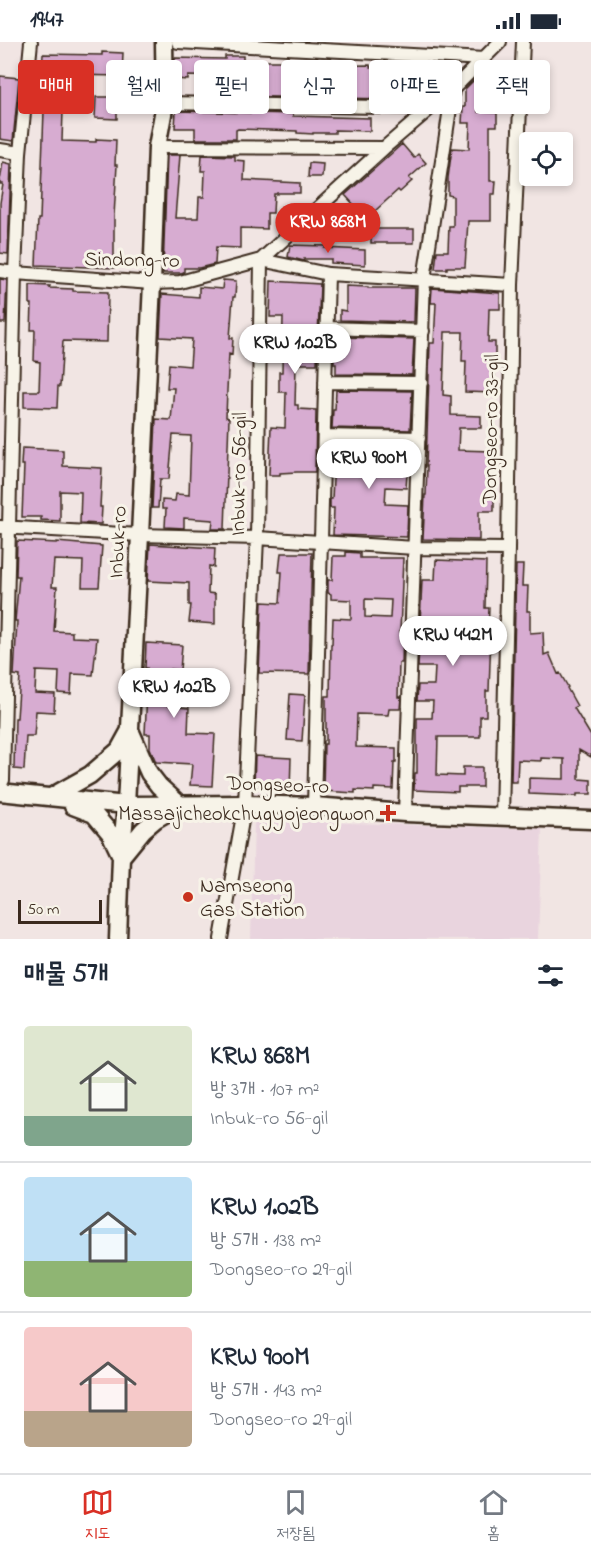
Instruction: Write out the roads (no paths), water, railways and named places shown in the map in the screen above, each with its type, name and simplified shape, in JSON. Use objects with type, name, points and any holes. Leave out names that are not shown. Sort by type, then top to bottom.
[{"type":"street","points":[[0,785],[3,780],[6,368],[15,273],[20,153],[31,42]]},
{"type":"street","name":"Inbuk-ro","points":[[164,42],[164,60]]},
{"type":"street","points":[[178,42],[484,59]]},
{"type":"street","name":"Sindong-ro","points":[[462,80],[500,42]]},
{"type":"street","name":"Dongseo-ro 33-gil","points":[[502,817],[512,285],[523,42]]},
{"type":"street","points":[[182,103],[369,107]]},
{"type":"street","name":"Inbuk-ro","points":[[118,939],[140,535],[157,147],[163,114]]},
{"type":"street","name":"Sindong-ro","points":[[0,271],[152,283],[180,282],[261,260],[424,114]]},
{"type":"street","points":[[405,813],[424,279],[449,114]]},
{"type":"street","points":[[157,147],[384,148]]},
{"type":"street","points":[[0,150],[20,153]]},
{"type":"street","points":[[261,260],[328,274],[512,285]]},
{"type":"street","name":"Inbuk-ro 56-gil","points":[[221,939],[245,804],[257,538],[261,260]]},
{"type":"street","points":[[314,806],[328,274]]},
{"type":"street","points":[[326,328],[423,331]]},
{"type":"street","points":[[325,382],[421,383]]},
{"type":"street","points":[[324,436],[419,438]]},
{"type":"street","points":[[4,527],[140,535],[257,538],[414,548],[508,549]]},
{"type":"street","points":[[51,797],[90,775],[119,750],[130,730]]},
{"type":"street","points":[[51,797],[94,814],[110,833],[121,857],[143,830],[156,819],[180,805],[148,773],[130,730]]},
{"type":"street","name":"Dongseo-ro","points":[[0,792],[126,806],[245,804],[314,806],[405,813],[591,820]]},
{"type":"place","name":"Massajicheokchugyojeongwon","points":[[388,813]]},
{"type":"place","name":"Namseong Gas Station","points":[[188,897]]}]
